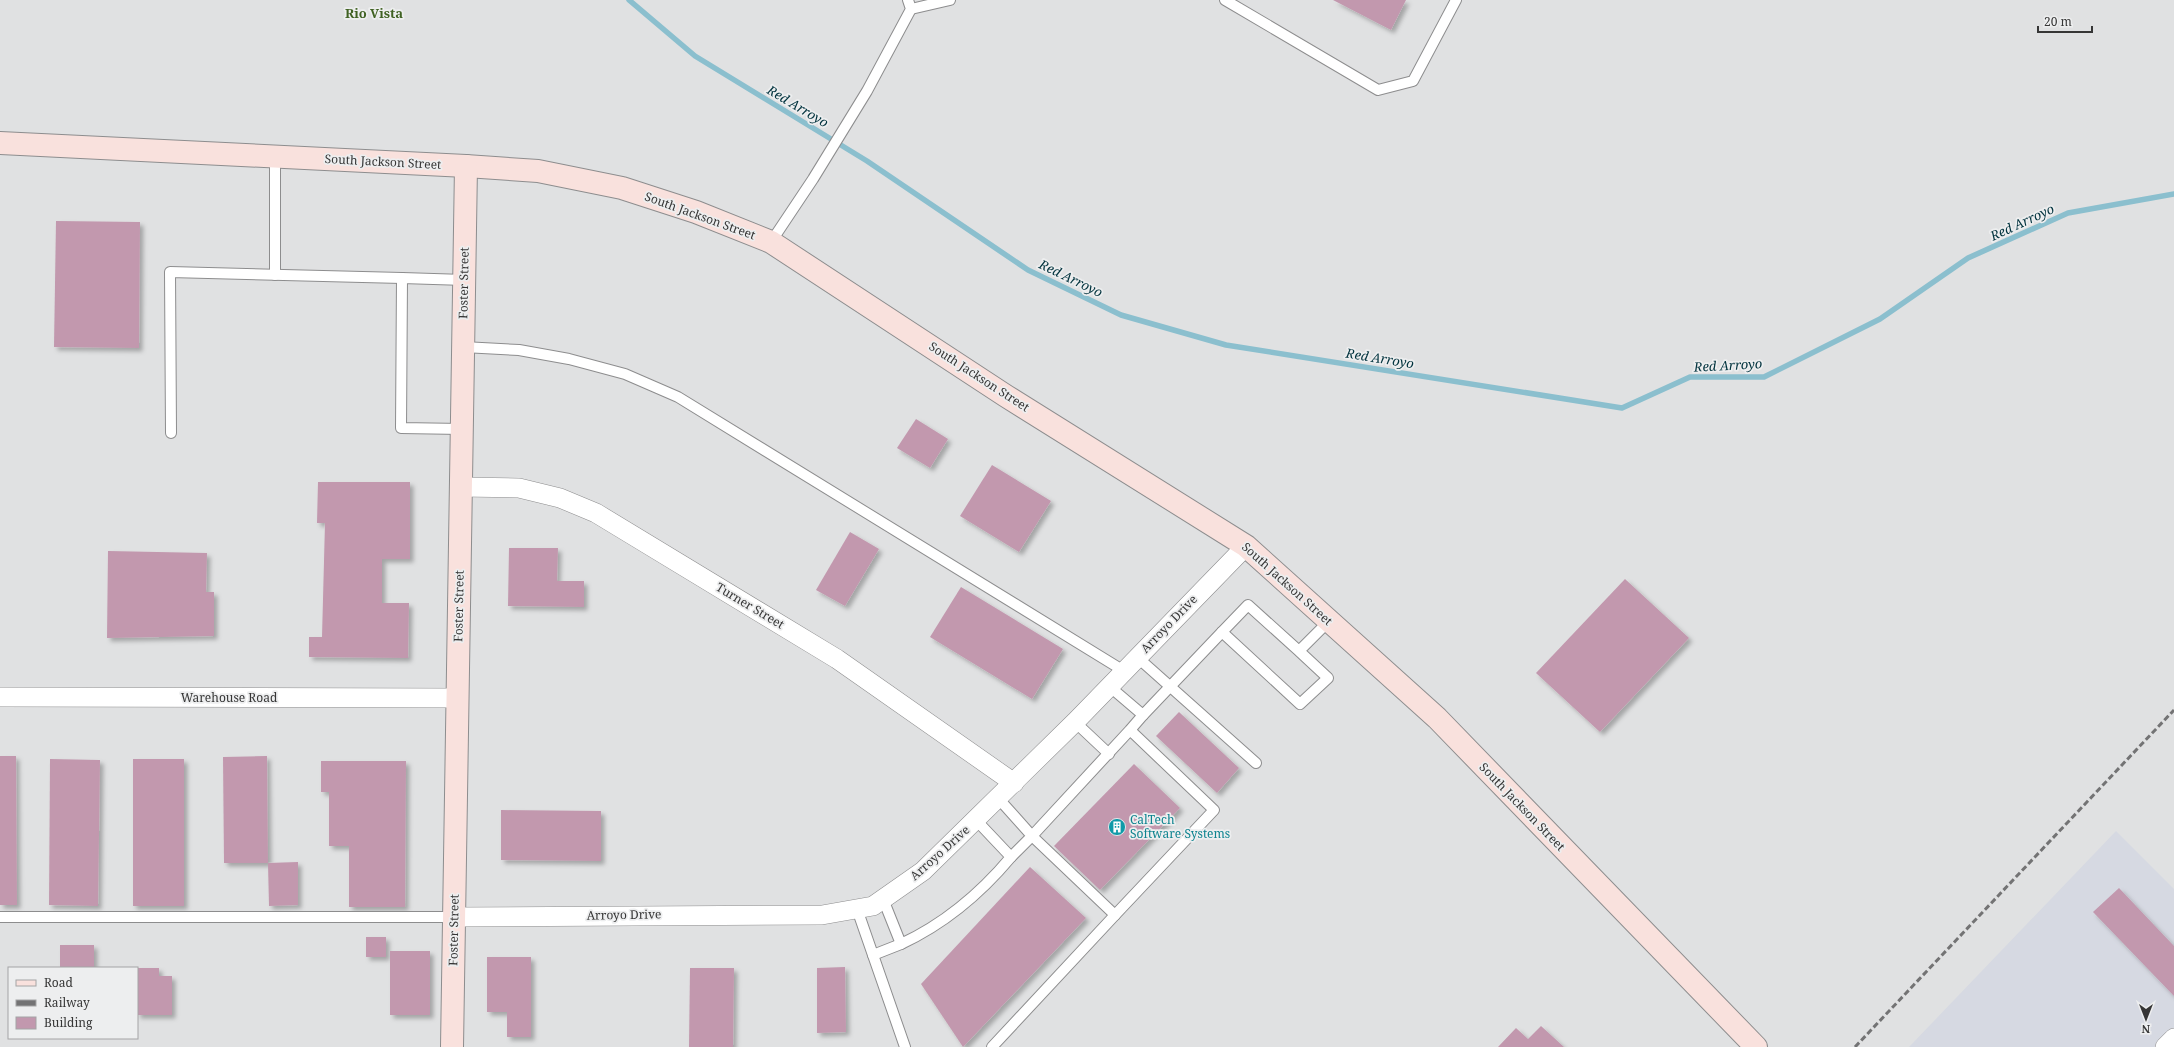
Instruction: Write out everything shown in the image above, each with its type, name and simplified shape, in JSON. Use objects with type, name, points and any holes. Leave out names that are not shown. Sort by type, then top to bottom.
[{"type":"main road","name":"South Jackson Street","points":[[0,143],[275,158],[466,166],[538,171],[622,188],[696,212],[771,242],[1006,396],[1246,546],[1436,718],[1756,1047]]},
{"type":"main road","name":"Foster Street","points":[[452,1047],[466,166]]},
{"type":"street","name":"Turner Street","points":[[461,487],[519,488],[560,498],[596,513],[837,659],[1014,783]]},
{"type":"street","name":"Arroyo Drive","points":[[454,917],[822,915],[873,906],[923,871],[976,820],[1075,722],[1246,546]]},
{"type":"street","name":"Warehouse Road","points":[[0,697],[458,698]]},
{"type":"street","points":[[2165,1047],[2174,1038]]},
{"type":"lane","points":[[771,242],[813,179],[867,91],[909,4],[950,0]]},
{"type":"lane","points":[[1226,0],[1378,90],[1413,81],[1456,0]]},
{"type":"lane","points":[[275,158],[275,275]]},
{"type":"lane","points":[[171,434],[170,272],[464,280]]},
{"type":"lane","points":[[402,278],[401,428],[462,429]]},
{"type":"lane","points":[[464,347],[519,350],[569,359],[625,374],[678,397],[1124,671]]},
{"type":"lane","points":[[873,955],[923,934],[962,906],[989,883],[1011,857],[1109,754],[1171,685],[1222,632],[1248,606],[1328,678],[1300,704],[1222,632]]},
{"type":"lane","points":[[1299,651],[1329,621]]},
{"type":"lane","points":[[1137,657],[1171,685],[1256,763]]},
{"type":"lane","points":[[1109,686],[1143,715]]},
{"type":"lane","points":[[1075,722],[1109,754]]},
{"type":"lane","points":[[992,1047],[1214,810],[1130,730]]},
{"type":"lane","points":[[998,798],[1032,836],[1115,916]]},
{"type":"lane","points":[[976,820],[1011,857]]},
{"type":"lane","points":[[883,899],[900,944]]},
{"type":"lane","points":[[857,909],[905,1047]]},
{"type":"lane","points":[[0,917],[454,917]]},
{"type":"shaded area","points":[[2116,831],[2174,889],[2174,1047],[1909,1047]]},
{"type":"building","points":[[1333,0],[1406,0],[1391,30]]},
{"type":"building","points":[[56,221],[140,222],[139,348],[54,347]]},
{"type":"building","points":[[916,419],[948,439],[930,468],[897,448]]},
{"type":"building","points":[[992,465],[1051,501],[1019,552],[960,516]]},
{"type":"building","points":[[318,482],[410,482],[410,559],[382,559],[382,603],[409,603],[408,658],[309,657],[309,637],[322,637],[325,523],[317,523]]},
{"type":"building","points":[[850,532],[879,549],[845,606],[816,590]]},
{"type":"building","points":[[509,548],[558,548],[557,581],[584,581],[584,607],[508,606]]},
{"type":"building","points":[[108,551],[207,553],[206,592],[214,592],[214,636],[107,638]]},
{"type":"building","points":[[1625,579],[1689,638],[1600,732],[1536,673]]},
{"type":"building","points":[[961,587],[1063,649],[1032,699],[930,637]]},
{"type":"building","points":[[1179,712],[1239,768],[1217,793],[1156,736]]},
{"type":"building","points":[[0,756],[16,756],[17,905],[0,905]]},
{"type":"building","points":[[267,756],[268,863],[224,863],[223,757]]},
{"type":"building","points":[[50,759],[100,760],[98,906],[49,905]]},
{"type":"building","points":[[133,759],[184,759],[184,906],[133,906]]},
{"type":"building","points":[[321,761],[406,761],[405,907],[349,907],[349,846],[329,846],[329,792],[321,792]]},
{"type":"building","name":"CalTech Software Systems","points":[[1134,764],[1180,808],[1100,890],[1054,846]]},
{"type":"building","points":[[501,810],[601,811],[601,861],[501,860]]},
{"type":"building","points":[[298,862],[298,905],[269,906],[268,863]]},
{"type":"building","points":[[1030,867],[1086,918],[963,1047],[921,984]]},
{"type":"building","points":[[2119,888],[2174,946],[2174,996],[2093,912]]},
{"type":"building","points":[[366,937],[386,937],[386,957],[366,957]]},
{"type":"building","points":[[60,945],[94,945],[94,967],[60,967]]},
{"type":"building","points":[[390,951],[430,951],[430,1015],[390,1015]]},
{"type":"building","points":[[487,957],[531,957],[531,1037],[507,1037],[507,1012],[487,1012]]},
{"type":"building","points":[[845,967],[846,1032],[817,1033],[817,968]]},
{"type":"building","points":[[138,968],[159,968],[159,976],[172,976],[172,1015],[138,1015]]},
{"type":"building","points":[[690,968],[734,968],[733,1047],[689,1047]]},
{"type":"building","points":[[1541,1026],[1564,1047],[1498,1047],[1516,1028],[1528,1039]]},
{"type":"waterway","name":"Red Arroyo","points":[[629,0],[695,56],[867,161],[1028,270],[1121,315],[1226,345],[1622,408],[1690,377],[1764,377],[1880,319],[1968,258],[2068,213],[2174,194]]},
{"type":"railway","points":[[1855,1047],[2174,710]]},
{"type":"place","name":"CalTech Software Systems","points":[[1117,827]]},
{"type":"district","name":"Rio Vista","points":[[374,13]]}]
